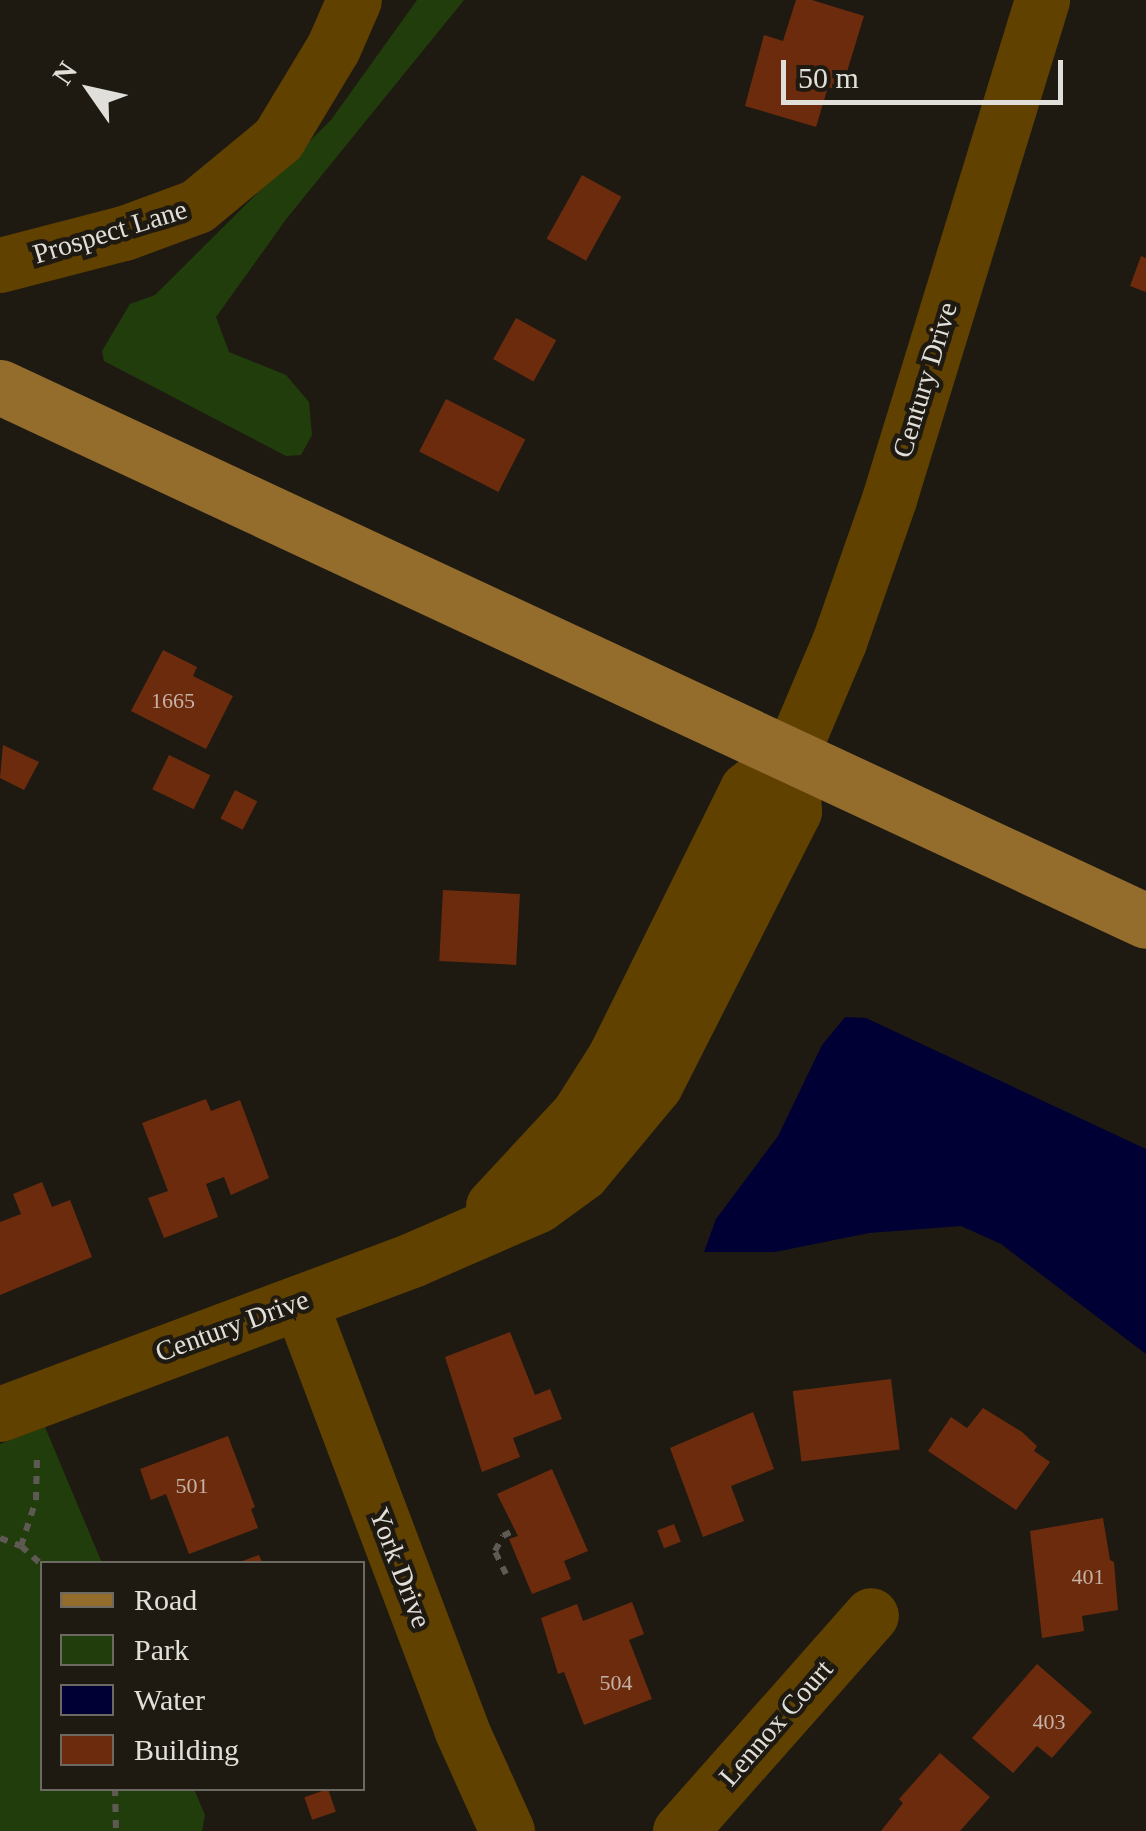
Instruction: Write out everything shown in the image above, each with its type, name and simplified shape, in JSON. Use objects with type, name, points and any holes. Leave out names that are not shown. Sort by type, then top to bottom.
[{"type":"main road","points":[[0,388],[1146,921]]},
{"type":"street","name":"Prospect Lane","points":[[0,265],[124,232],[197,206],[278,139],[333,48],[354,0]]},
{"type":"street","name":"Century Drive","points":[[0,1414],[300,1302],[538,1205],[582,1173],[655,1085],[794,811],[790,755],[838,642],[888,499],[1042,0]]},
{"type":"street","name":"York Drive","points":[[300,1302],[461,1730],[507,1831]]},
{"type":"street","name":"Lennox Court","points":[[680,1831],[871,1614]]},
{"type":"path","points":[[21,1546],[36,1500],[37,1456]]},
{"type":"path","points":[[506,1574],[495,1551],[502,1536],[515,1530]]},
{"type":"path","points":[[0,1538],[21,1546],[40,1563]]},
{"type":"path","points":[[116,1791],[116,1831]]},
{"type":"green space","points":[[417,0],[464,0],[287,218],[216,317],[229,352],[286,375],[309,402],[312,435],[301,455],[286,456],[104,361],[102,351],[130,304],[155,295],[331,120]]},
{"type":"green space","points":[[45,1427],[101,1561],[40,1561],[40,1791],[195,1791],[205,1815],[202,1831],[0,1831],[0,1444]]},
{"type":"water","points":[[845,1017],[866,1018],[1146,1149],[1146,1354],[1001,1244],[961,1226],[869,1233],[775,1252],[704,1252],[716,1219],[778,1136],[822,1045]]},
{"type":"building","points":[[796,0],[812,0],[864,16],[841,91],[828,87],[816,127],[745,106],[764,35],[783,41]]},
{"type":"building","points":[[582,175],[621,197],[586,261],[547,239]]},
{"type":"building","points":[[1141,256],[1146,258],[1146,292],[1130,286]]},
{"type":"building","points":[[516,318],[556,340],[533,381],[493,359]]},
{"type":"building","points":[[446,399],[525,439],[499,492],[419,452]]},
{"type":"building","points":[[163,650],[197,667],[193,676],[233,696],[206,749],[131,711]]},
{"type":"building","points":[[3,745],[39,762],[24,790],[0,778]]},
{"type":"building","points":[[169,755],[210,775],[194,809],[152,789]]},
{"type":"building","points":[[235,790],[257,801],[243,830],[220,819]]},
{"type":"building","points":[[443,890],[520,894],[516,965],[439,961]]},
{"type":"building","points":[[206,1099],[211,1111],[240,1100],[269,1178],[231,1195],[224,1177],[206,1184],[218,1217],[164,1238],[148,1198],[168,1191],[142,1123]]},
{"type":"building","points":[[42,1182],[52,1207],[70,1200],[92,1257],[0,1295],[0,1222],[21,1214],[13,1194]]},
{"type":"building","points":[[510,1332],[535,1395],[550,1389],[562,1419],[513,1438],[520,1457],[482,1472],[445,1357]]},
{"type":"building","points":[[891,1379],[900,1449],[801,1462],[793,1391]]},
{"type":"building","points":[[983,1408],[1022,1432],[1037,1446],[1034,1451],[1050,1462],[1016,1510],[928,1451],[951,1417],[967,1428]]},
{"type":"building","points":[[753,1412],[774,1469],[731,1486],[744,1521],[703,1537],[670,1448]]},
{"type":"building","points":[[228,1436],[255,1507],[251,1509],[258,1528],[189,1554],[166,1494],[151,1500],[140,1469]]},
{"type":"building","points":[[552,1469],[588,1551],[564,1561],[571,1579],[532,1594],[509,1539],[518,1536],[497,1494]]},
{"type":"building","points":[[1103,1518],[1110,1560],[1114,1562],[1118,1610],[1082,1616],[1084,1631],[1042,1638],[1030,1531]]},
{"type":"building","points":[[674,1524],[681,1542],[664,1548],[657,1530]]},
{"type":"building","points":[[632,1602],[644,1634],[629,1640],[652,1699],[584,1725],[564,1672],[558,1674],[541,1618],[577,1604],[583,1621]]},
{"type":"building","points":[[1037,1664],[1092,1712],[1052,1758],[1037,1746],[1013,1773],[972,1738]]},
{"type":"building","points":[[940,1753],[990,1797],[960,1831],[881,1831],[903,1803],[899,1799]]},
{"type":"building","points":[[329,1791],[336,1812],[312,1820],[304,1797]]}]
